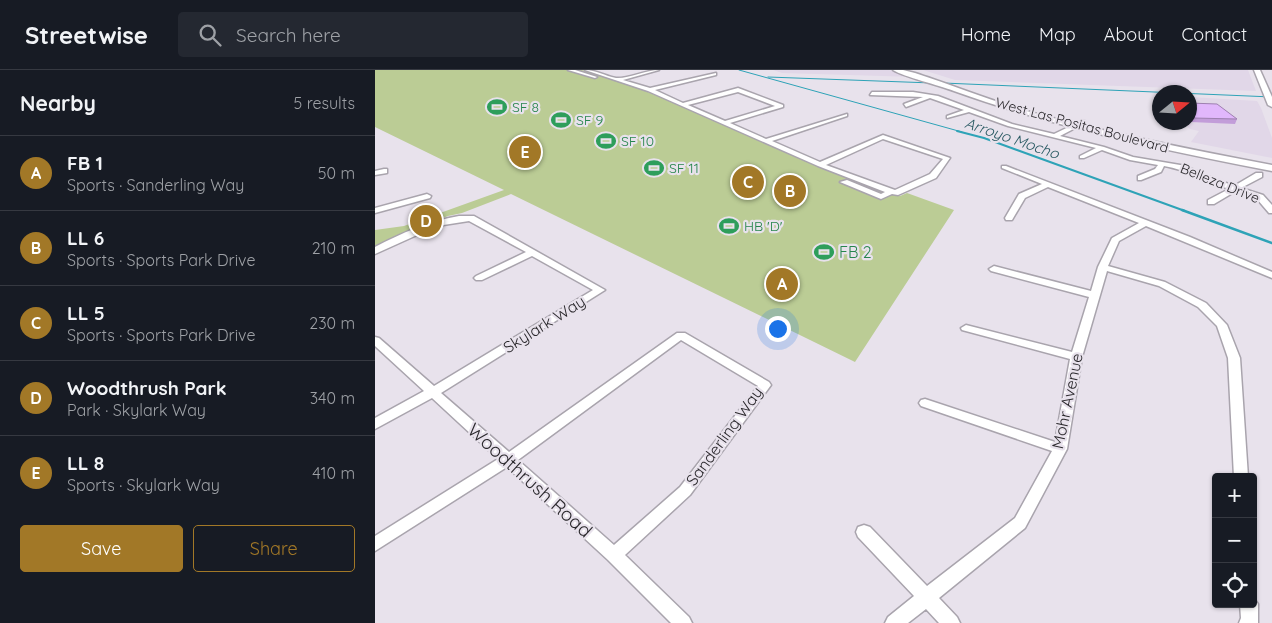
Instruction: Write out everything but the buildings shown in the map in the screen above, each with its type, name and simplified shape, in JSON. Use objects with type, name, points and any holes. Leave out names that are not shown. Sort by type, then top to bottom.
[{"type":"main road","name":"West Las Positas Boulevard","points":[[896,70],[936,82],[954,85]]},
{"type":"main road","name":"West Las Positas Boulevard","points":[[915,70],[1028,113],[1272,161]]},
{"type":"main road","points":[[1257,70],[1270,101]]},
{"type":"main road","name":"West Las Positas Boulevard","points":[[1079,124],[1173,149],[1272,168]]},
{"type":"street","points":[[570,70],[614,82],[766,150],[881,197],[933,176],[947,158],[883,137],[820,165]]},
{"type":"street","points":[[587,70],[651,90],[681,105],[820,165],[893,192]]},
{"type":"street","points":[[619,79],[657,70]]},
{"type":"street","points":[[651,90],[715,74]]},
{"type":"street","points":[[681,105],[738,90],[781,106],[724,123]]},
{"type":"street","points":[[945,100],[969,90]]},
{"type":"street","name":"Belleza Drive","points":[[872,94],[930,96],[1021,128],[1102,148],[1131,158],[1185,167],[1207,179],[1260,197],[1272,211]]},
{"type":"street","points":[[906,105],[930,96]]},
{"type":"street","points":[[949,117],[971,109]]},
{"type":"street","points":[[766,141],[845,115]]},
{"type":"street","points":[[1021,128],[1035,122]]},
{"type":"street","points":[[1055,136],[1079,124]]},
{"type":"street","points":[[1082,157],[1102,148]]},
{"type":"street","points":[[1141,178],[1159,170],[1162,164]]},
{"type":"street","points":[[1004,167],[1235,259],[1272,276]]},
{"type":"street","points":[[375,173],[384,171]]},
{"type":"street","points":[[1211,202],[1259,175]]},
{"type":"street","points":[[1009,218],[1022,196],[1049,184]]},
{"type":"street","points":[[375,211],[427,196]]},
{"type":"street","name":"Skylark Way","points":[[375,251],[395,240],[458,217],[471,218],[600,290],[433,392],[375,424]]},
{"type":"street","name":"Mohr Avenue","points":[[894,623],[1020,523],[1060,449],[1075,357],[1103,267],[1115,240],[1145,223]]},
{"type":"street","points":[[479,278],[533,252]]},
{"type":"street","points":[[1103,267],[1162,284],[1202,305],[1222,325],[1234,358],[1241,473]]},
{"type":"street","points":[[994,270],[1093,295]]},
{"type":"street","points":[[966,328],[1075,357]]},
{"type":"street","name":"Sanderling Way","points":[[508,460],[681,335],[765,385],[685,491],[614,555]]},
{"type":"street","name":"Woodthrush Road","points":[[375,340],[614,555],[683,623]]},
{"type":"street","points":[[925,403],[1060,449]]},
{"type":"street","points":[[375,544],[508,460]]},
{"type":"street","points":[[865,532],[951,623]]},
{"type":"street","points":[[1248,623],[1250,620],[1249,608]]},
{"type":"shaded area","points":[[773,70],[889,70],[916,77],[782,73]]},
{"type":"shaded area","points":[[923,70],[1248,70],[1256,91],[1197,89],[1197,85],[1152,85],[1152,87],[955,80]]},
{"type":"shaded area","points":[[1197,97],[1257,101],[1272,138],[1272,158],[1191,142],[1199,131],[1194,130],[1197,130]]},
{"type":"green space","points":[[375,70],[582,70],[629,84],[890,194],[900,196],[907,193],[954,210],[855,362],[511,194],[462,213],[448,216],[375,246],[375,230],[404,226],[504,190],[375,127]]},
{"type":"waterway","name":"Arroyo Mocho","points":[[739,70],[962,132]]},
{"type":"waterway","points":[[768,77],[932,83]]},
{"type":"waterway","points":[[943,83],[1272,97]]},
{"type":"waterway","name":"Arroyo Mocho","points":[[957,131],[984,138],[1185,211]]},
{"type":"waterway","name":"Arroyo Mocho","points":[[1182,210],[1272,243]]},
{"type":"place","name":"SF 8","points":[[497,107]]},
{"type":"place","name":"SF 9","points":[[561,120]]},
{"type":"place","name":"SF 10","points":[[606,141]]},
{"type":"place","name":"LL 8","points":[[525,152]]},
{"type":"place","name":"SF 11","points":[[654,168]]},
{"type":"place","name":"LL 5","points":[[748,182]]},
{"type":"place","name":"LL 6","points":[[790,191]]},
{"type":"place","name":"Woodthrush Park","points":[[426,221]]},
{"type":"place","name":"HB 'D'","points":[[729,226]]},
{"type":"place","name":"FB 2","points":[[824,252]]},
{"type":"place","name":"FB 1","points":[[782,284]]}]
